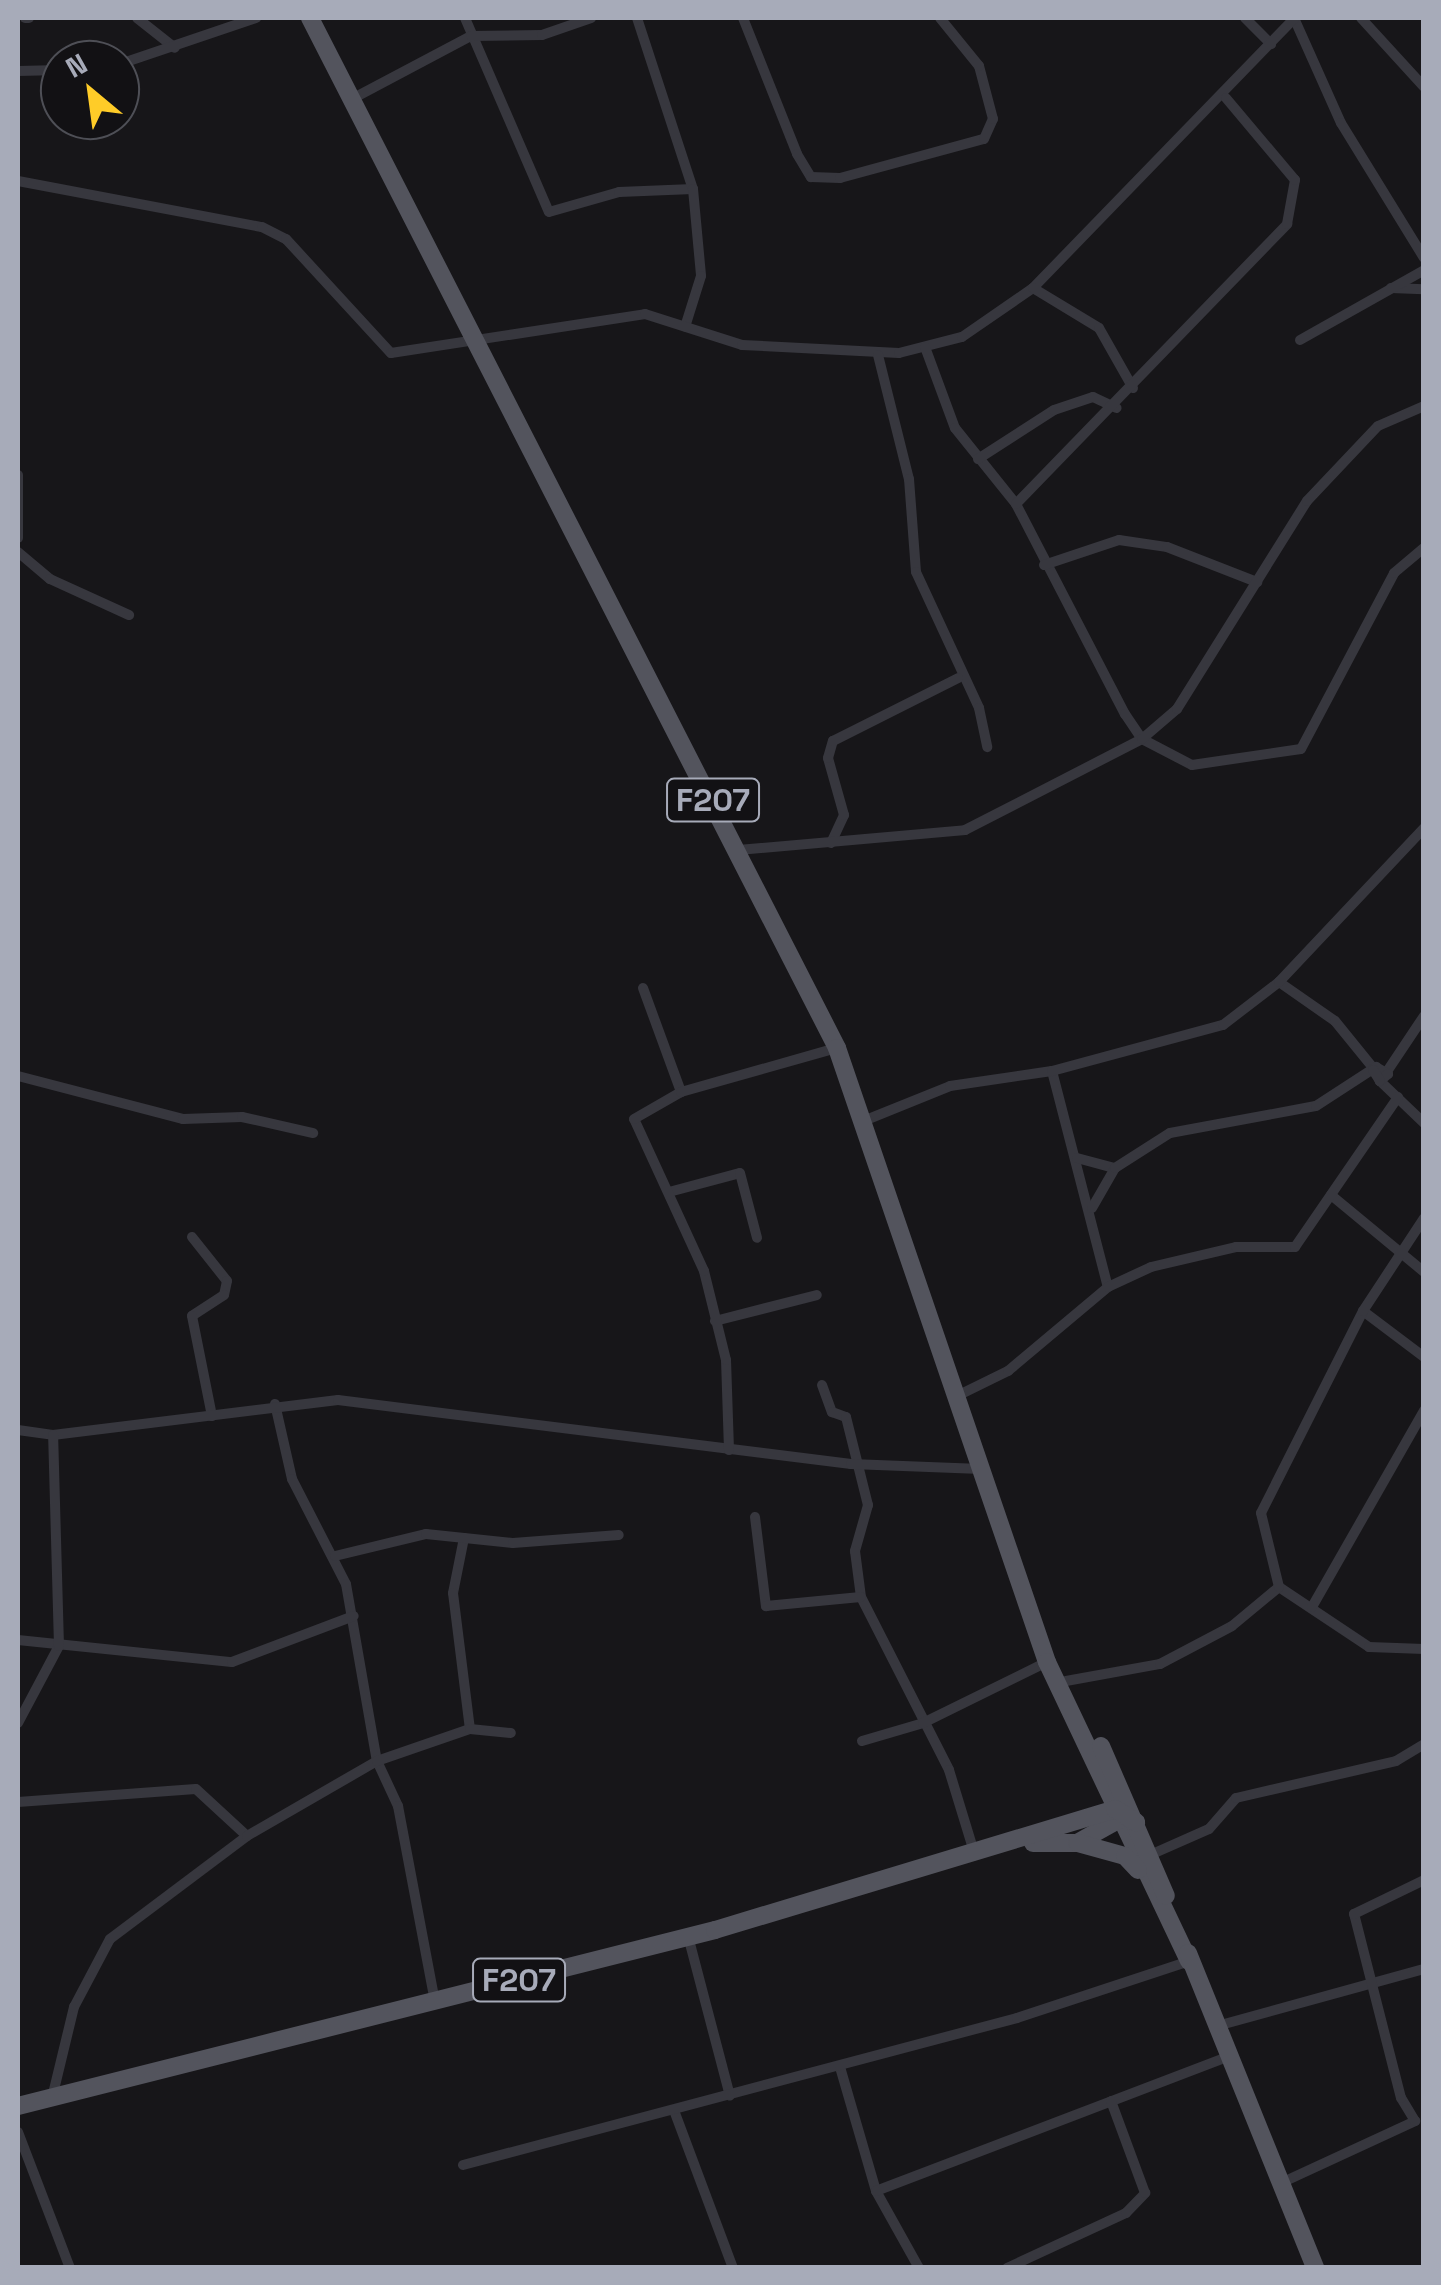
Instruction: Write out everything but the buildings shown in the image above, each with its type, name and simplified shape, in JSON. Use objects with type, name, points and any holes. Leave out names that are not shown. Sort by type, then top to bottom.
[{"type":"main road","name":"F207","points":[[310,18],[348,101],[475,336],[837,1048],[1047,1662],[1092,1756],[1150,1855],[1314,2268]]},
{"type":"main road","name":"F207","points":[[1034,1618],[1126,1815],[1146,1879],[1190,1961]]},
{"type":"main road","points":[[1088,1817],[1099,1785],[1092,1756]]},
{"type":"main road","name":"F207","points":[[18,2106],[688,1936],[1018,1842],[1088,1817],[1126,1815]]},
{"type":"main road","name":"F207","points":[[1018,1842],[1077,1843],[1126,1815]]},
{"type":"main road","points":[[1077,1843],[1125,1856],[1146,1879]]},
{"type":"street","points":[[137,18],[176,48]]},
{"type":"street","points":[[140,58],[256,18]]},
{"type":"street","points":[[465,18],[549,212],[619,192],[693,189]]},
{"type":"street","points":[[348,101],[472,36],[542,34],[590,18]]},
{"type":"street","points":[[638,18],[693,189],[701,276],[685,327]]},
{"type":"street","points":[[742,18],[796,154],[811,178],[840,178],[984,139],[994,118],[980,66],[940,18]]},
{"type":"street","points":[[1245,18],[1271,44]]},
{"type":"street","points":[[18,181],[262,227],[286,239],[391,354],[590,316],[644,314],[742,345],[878,355],[962,336],[1033,288],[1226,98],[1295,18],[1341,123],[1424,258]]},
{"type":"street","points":[[1361,18],[1424,87]]},
{"type":"street","points":[[1016,504],[1117,408],[1287,224],[1295,180],[1226,98]]},
{"type":"street","points":[[1300,340],[1424,270]]},
{"type":"street","points":[[1033,288],[1099,328],[1133,388]]},
{"type":"street","points":[[1390,288],[1424,289]]},
{"type":"street","points":[[925,347],[978,459],[1016,504],[1044,565],[1142,739],[1192,765],[1292,756],[1394,573],[1424,548]]},
{"type":"street","points":[[878,355],[908,479],[916,572],[958,678],[979,708],[986,748]]},
{"type":"street","points":[[978,459],[1054,410],[1093,397],[1117,408]]},
{"type":"street","points":[[738,850],[965,830],[1142,739],[1177,708],[1307,501],[1360,442],[1424,406]]},
{"type":"street","points":[[18,475],[18,538]]},
{"type":"street","points":[[1044,565],[1119,540],[1168,547],[1257,582]]},
{"type":"street","points":[[18,552],[50,579],[129,615]]},
{"type":"street","points":[[830,843],[844,815],[828,758],[833,741],[958,678]]},
{"type":"street","points":[[860,1122],[950,1086],[1052,1071],[1223,1025],[1279,982],[1424,828]]},
{"type":"street","points":[[1279,982],[1335,1021],[1424,1122]]},
{"type":"street","points":[[643,988],[681,1092]]},
{"type":"street","points":[[958,1395],[1008,1371],[1108,1287],[1236,1247],[1285,1252],[1331,1195],[1381,1076],[1424,1016]]},
{"type":"street","points":[[729,1450],[734,1423],[715,1321],[669,1192],[634,1119],[681,1092],[837,1048]]},
{"type":"street","points":[[1052,1071],[1056,1114],[1092,1208],[1108,1287]]},
{"type":"street","points":[[18,1076],[183,1119],[242,1117],[312,1133]]},
{"type":"street","points":[[1092,1208],[1115,1168],[1170,1133],[1316,1106],[1381,1076]]},
{"type":"street","points":[[1076,1158],[1115,1168]]},
{"type":"street","points":[[669,1192],[740,1173],[757,1238]]},
{"type":"street","points":[[1331,1195],[1424,1272]]},
{"type":"street","points":[[1424,1218],[1363,1311],[1261,1513],[1279,1587],[1369,1646],[1424,1649]]},
{"type":"street","points":[[192,1237],[227,1282],[224,1295],[192,1316],[212,1416]]},
{"type":"street","points":[[715,1321],[817,1296]]},
{"type":"street","points":[[1363,1311],[1424,1356]]},
{"type":"street","points":[[822,1385],[832,1412],[846,1417],[852,1464],[868,1505],[855,1551],[861,1598],[950,1770],[974,1855]]},
{"type":"street","points":[[275,1404],[292,1479],[335,1556],[354,1616],[377,1761],[398,1806],[435,2002]]},
{"type":"street","points":[[18,1430],[54,1435],[212,1416],[275,1404],[429,1406],[729,1450],[852,1464],[982,1469]]},
{"type":"street","points":[[1312,1607],[1424,1411]]},
{"type":"street","points":[[18,1724],[59,1646],[54,1435]]},
{"type":"street","points":[[755,1517],[766,1606],[861,1598]]},
{"type":"street","points":[[335,1556],[371,1542],[620,1536]]},
{"type":"street","points":[[464,1538],[453,1592],[470,1730]]},
{"type":"street","points":[[1066,1681],[1160,1664],[1232,1626],[1279,1587]]},
{"type":"street","points":[[18,1640],[59,1646],[98,1642],[232,1662],[354,1616]]},
{"type":"street","points":[[862,1741],[923,1723],[1047,1662]]},
{"type":"street","points":[[52,2098],[58,2053],[95,1957],[247,1836],[377,1761],[470,1730],[511,1733]]},
{"type":"street","points":[[1150,1855],[1208,1829],[1236,1798],[1396,1762],[1424,1744]]},
{"type":"street","points":[[18,1802],[196,1788],[247,1836]]},
{"type":"street","points":[[1280,2183],[1416,2121],[1370,1986],[1354,1914],[1424,1880]]},
{"type":"street","points":[[688,1936],[730,2096]]},
{"type":"street","points":[[463,2166],[548,2136],[675,2113],[840,2067],[1190,1961]]},
{"type":"street","points":[[1218,2026],[1424,1970]]},
{"type":"street","points":[[876,2191],[1230,2056]]},
{"type":"street","points":[[840,2067],[876,2191],[918,2268]]},
{"type":"street","points":[[1007,2268],[1126,2213],[1145,2192],[1111,2102]]},
{"type":"street","points":[[675,2113],[733,2268]]},
{"type":"street","points":[[18,2132],[70,2268]]}]
